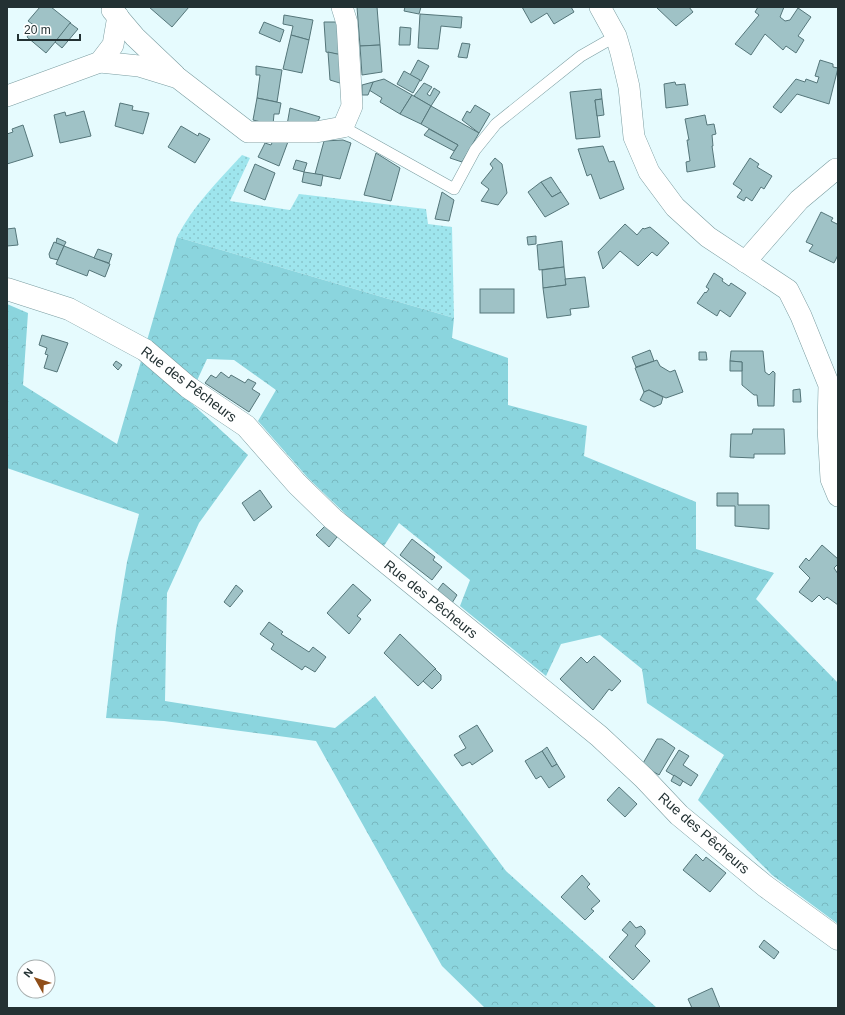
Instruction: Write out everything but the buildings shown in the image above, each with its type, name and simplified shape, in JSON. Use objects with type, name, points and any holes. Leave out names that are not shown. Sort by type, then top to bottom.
[{"type":"street","points":[[113,12],[135,38],[178,78],[248,132],[316,132],[343,127],[352,106],[348,23],[342,7]]},
{"type":"street","points":[[600,7],[616,36],[629,87],[634,137],[649,172],[675,207],[708,237],[788,290],[802,316],[829,384],[828,428],[831,479],[838,496]]},
{"type":"street","points":[[100,62],[113,46],[113,12]]},
{"type":"street","points":[[7,96],[100,62],[139,66],[178,78]]},
{"type":"street","points":[[744,262],[799,200],[836,169]]},
{"type":"street","name":"Rue des Pêcheurs","points":[[7,289],[69,309],[145,350],[188,387],[246,426],[297,484],[333,519],[599,736],[644,778],[679,815],[765,886],[838,939]]},
{"type":"lane","points":[[343,127],[454,189],[475,150],[496,124],[580,56],[616,36]]},
{"type":"shaded area","points":[[242,155],[250,158],[230,201],[290,210],[299,194],[426,209],[428,224],[452,227],[454,318],[177,237],[198,204]]},
{"type":"green space","points":[[177,237],[454,318],[452,338],[508,358],[508,405],[587,426],[584,456],[696,502],[696,549],[774,573],[756,599],[838,683],[838,924],[772,875],[698,800],[724,755],[647,703],[642,669],[600,635],[561,644],[546,676],[460,606],[470,580],[399,523],[382,549],[308,478],[258,421],[276,390],[234,360],[207,359],[188,400],[248,455],[199,523],[167,593],[165,701],[335,728],[375,696],[506,871],[657,1008],[485,1008],[442,966],[316,741],[164,721],[106,718],[116,629],[127,562],[139,514],[7,468],[7,304],[28,313],[23,385],[117,444]]}]
